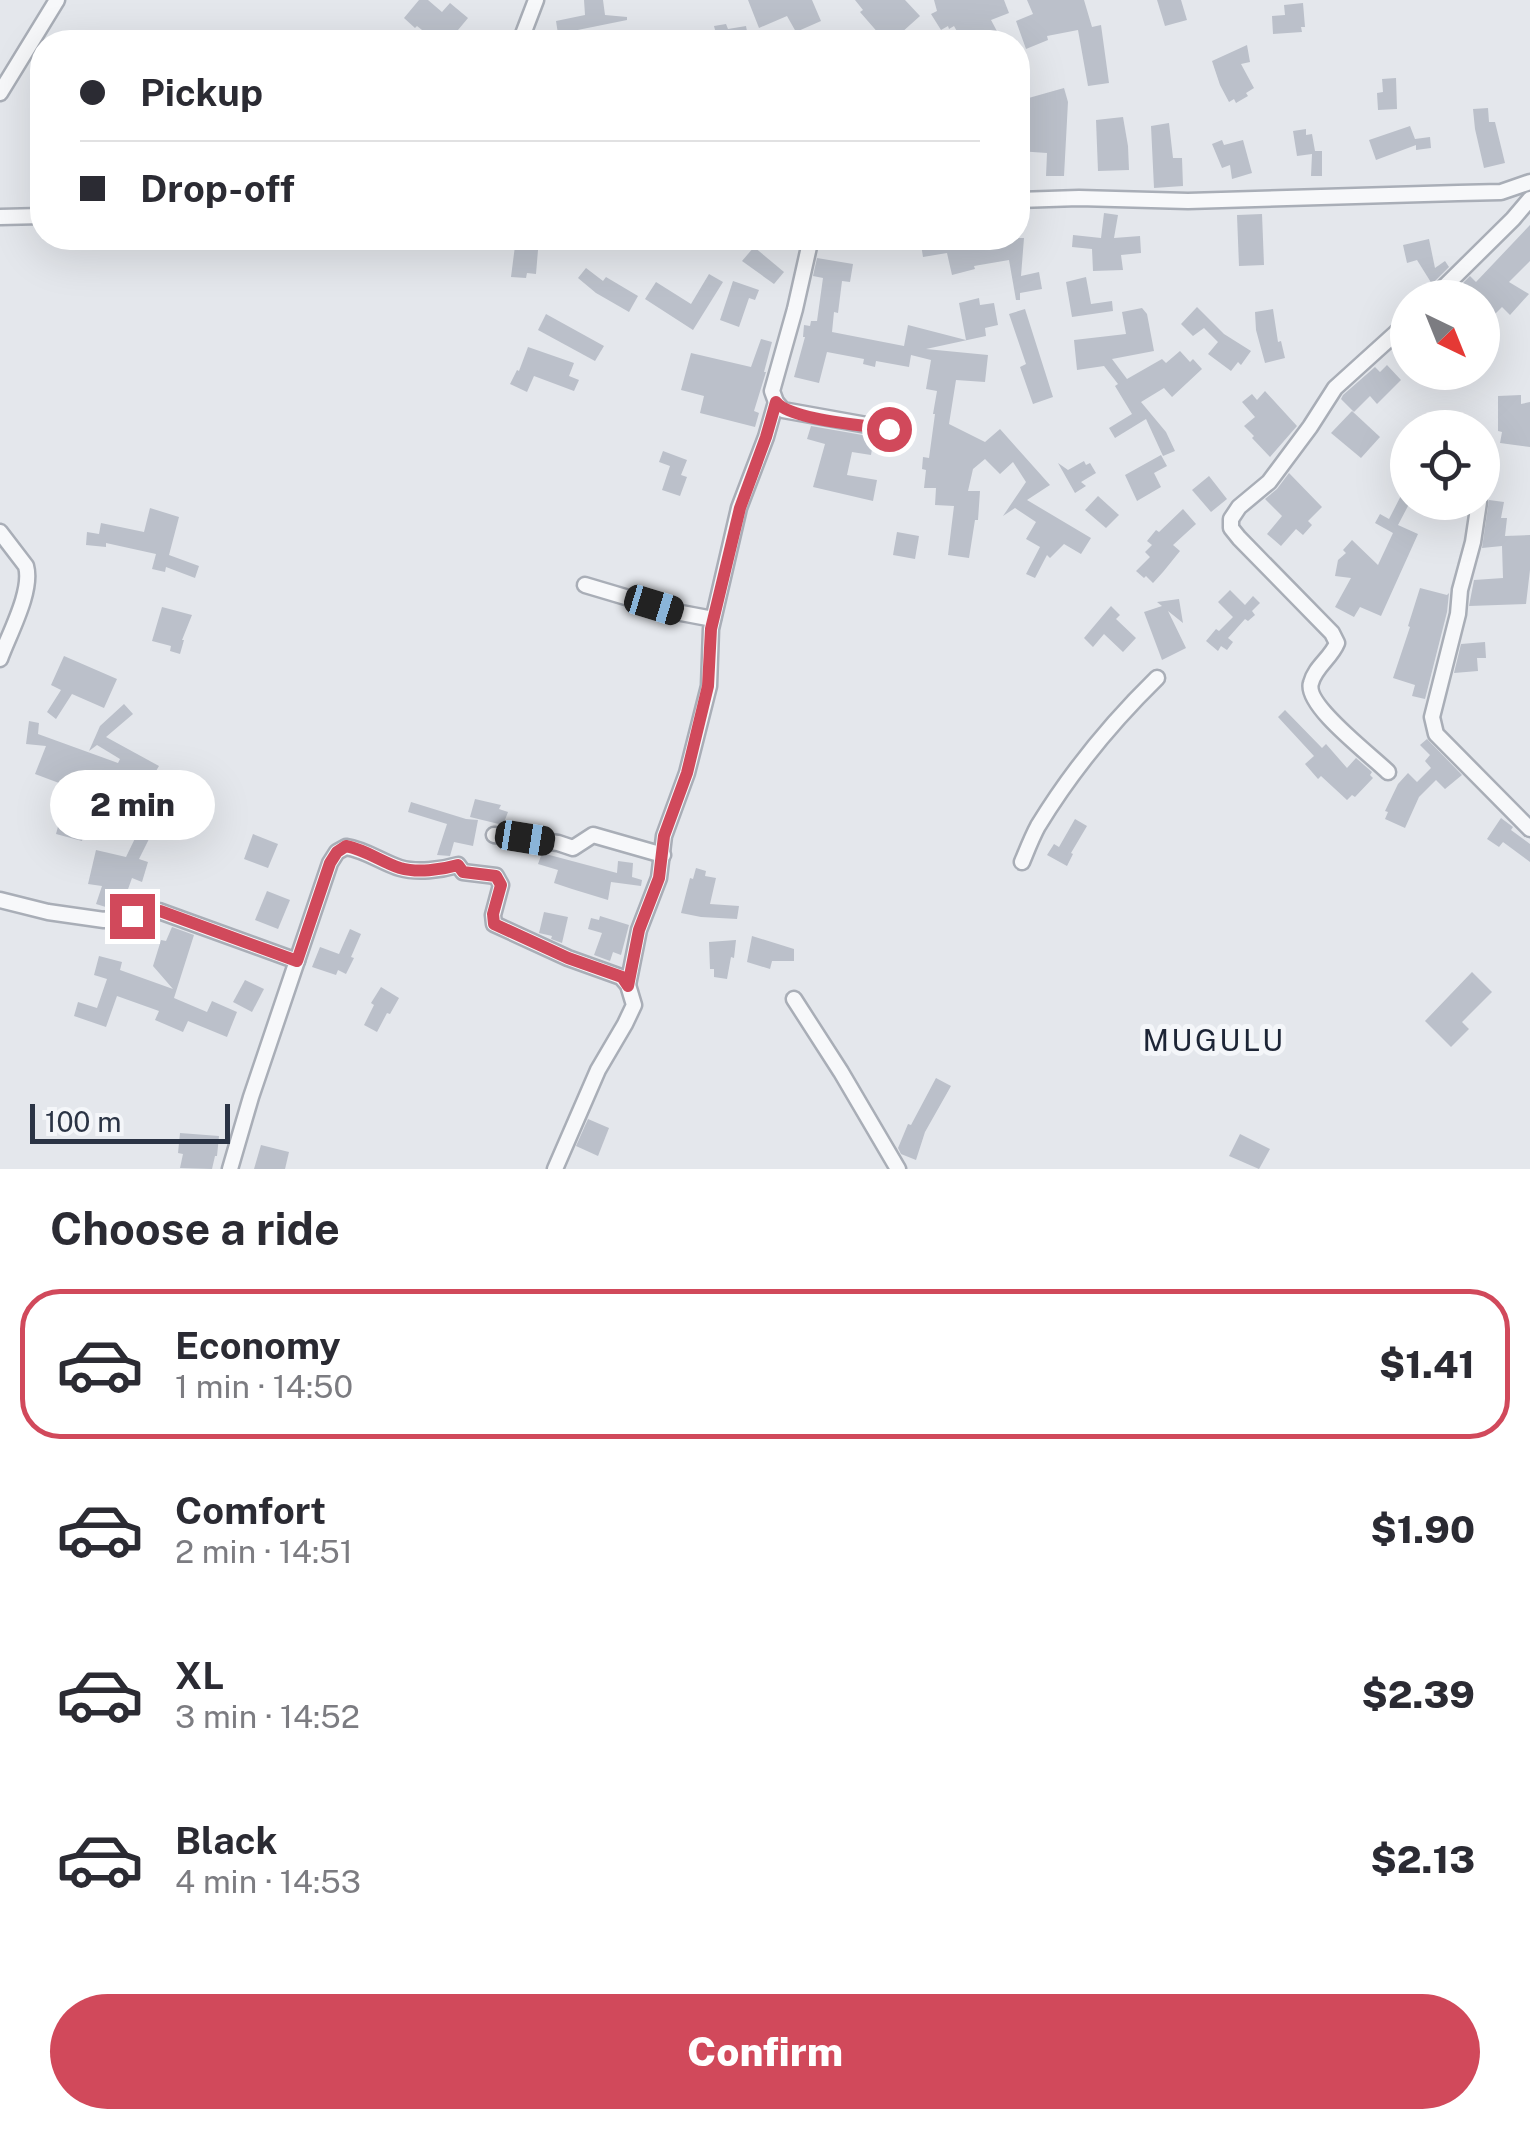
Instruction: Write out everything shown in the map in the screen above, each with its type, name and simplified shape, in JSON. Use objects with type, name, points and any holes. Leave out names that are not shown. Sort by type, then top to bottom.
[{"type":"street","points":[[38,30],[56,0]]},
{"type":"street","points":[[525,30],[536,0]]},
{"type":"street","points":[[0,93],[30,43]]},
{"type":"street","points":[[1030,200],[1188,201],[1458,194],[1501,192],[1530,182]]},
{"type":"street","points":[[1451,280],[1530,199]]},
{"type":"street","points":[[0,217],[30,216]]},
{"type":"street","points":[[809,250],[772,390],[776,402],[783,410],[801,415],[889,429]]},
{"type":"street","points":[[1388,772],[1330,720],[1311,696],[1311,682],[1338,643],[1239,538],[1231,528],[1231,518],[1269,482],[1334,388],[1390,338]]},
{"type":"street","points":[[628,986],[639,930],[659,878],[664,836],[687,773],[708,686],[713,619],[740,508],[776,402]]},
{"type":"street","points":[[1475,520],[1458,614],[1432,717],[1436,734],[1530,829]]},
{"type":"street","points":[[0,532],[28,572],[21,604],[0,658]]},
{"type":"street","points":[[585,585],[713,619]]},
{"type":"street","points":[[1022,862],[1036,829],[1098,743],[1157,678]]},
{"type":"street","points":[[494,836],[573,848],[593,835],[663,855]]},
{"type":"street","points":[[230,1169],[250,1097],[330,863],[346,846],[402,869],[458,865],[463,872],[496,876],[501,885],[494,924],[568,958],[622,977],[628,986],[634,1005],[598,1070],[555,1169]]},
{"type":"street","points":[[0,900],[104,920],[160,911],[297,961]]},
{"type":"street","points":[[794,999],[898,1169]]},
{"type":"building","points":[[419,0],[428,0],[442,12],[450,3],[468,18],[458,30],[422,30],[404,18]]},
{"type":"building","points":[[584,0],[603,0],[605,15],[627,20],[557,30],[556,21],[585,15]]},
{"type":"building","points":[[748,0],[812,0],[821,21],[795,30],[787,16],[759,28]]},
{"type":"building","points":[[855,0],[905,0],[920,16],[904,30],[876,30],[860,12],[863,10]]},
{"type":"building","points":[[934,0],[1004,0],[1009,13],[991,20],[996,30],[956,30],[948,26],[941,30],[931,14],[937,11]]},
{"type":"building","points":[[1027,0],[1084,0],[1092,27],[1101,25],[1109,83],[1088,86],[1078,30],[1047,36],[1048,40],[1030,47],[1030,30],[1019,30],[1016,21],[1033,14]]},
{"type":"building","points":[[1157,0],[1181,0],[1187,20],[1165,26]]},
{"type":"building","points":[[1303,3],[1302,32],[1273,34],[1272,16],[1285,15],[1284,5]]},
{"type":"building","points":[[714,26],[746,26],[747,30],[715,30]]},
{"type":"building","points":[[1247,45],[1250,62],[1241,64],[1254,88],[1236,103],[1234,99],[1229,102],[1212,61]]},
{"type":"building","points":[[1396,78],[1397,109],[1378,110],[1377,93],[1383,92],[1382,79]]},
{"type":"building","points":[[1064,88],[1068,102],[1064,176],[1046,176],[1047,153],[1030,152],[1030,98]]},
{"type":"building","points":[[1488,108],[1489,122],[1495,122],[1505,163],[1484,168],[1473,109]]},
{"type":"building","points":[[1123,117],[1129,170],[1098,171],[1096,120]]},
{"type":"building","points":[[1169,123],[1173,158],[1182,158],[1183,186],[1154,188],[1151,126]]},
{"type":"building","points":[[1410,126],[1415,139],[1430,137],[1431,148],[1416,150],[1416,145],[1376,160],[1369,140]]},
{"type":"building","points":[[1306,129],[1306,135],[1312,134],[1315,151],[1322,151],[1322,176],[1311,176],[1312,154],[1297,156],[1293,131]]},
{"type":"building","points":[[1222,140],[1224,145],[1243,140],[1252,173],[1232,179],[1230,165],[1222,168],[1212,144]]},
{"type":"building","points":[[1104,213],[1118,215],[1114,238],[1140,236],[1141,253],[1121,255],[1123,270],[1093,271],[1092,249],[1072,247],[1073,235],[1101,238]]},
{"type":"building","points":[[1262,214],[1264,265],[1239,266],[1237,215]]},
{"type":"building","points":[[1530,225],[1530,261],[1509,282],[1529,294],[1510,315],[1500,309],[1500,280],[1478,280]]},
{"type":"building","points":[[1429,239],[1435,268],[1445,261],[1449,267],[1436,280],[1430,280],[1417,260],[1407,263],[1403,245]]},
{"type":"building","points":[[514,250],[538,250],[536,274],[511,277]]},
{"type":"building","points":[[751,250],[758,250],[784,272],[774,284],[742,261]]},
{"type":"building","points":[[922,250],[1023,250],[1021,276],[1039,272],[1042,289],[1020,293],[1020,300],[1016,300],[1009,260],[974,266],[975,269],[952,275],[947,253],[923,257]]},
{"type":"building","points":[[817,258],[853,264],[850,282],[842,281],[832,332],[904,346],[908,325],[966,340],[959,303],[979,298],[980,305],[994,303],[998,325],[985,328],[986,336],[926,349],[988,355],[985,382],[956,380],[949,424],[985,442],[1000,429],[1050,485],[1027,500],[1091,538],[1081,554],[1064,544],[1050,558],[1047,555],[1035,578],[1026,574],[1040,547],[1026,539],[1036,522],[1015,508],[1003,516],[1026,482],[1013,462],[1000,474],[985,459],[973,469],[968,491],[980,491],[969,558],[948,555],[954,506],[935,505],[936,488],[924,488],[926,470],[922,469],[923,457],[929,458],[937,391],[926,389],[931,360],[911,355],[909,367],[876,361],[875,367],[863,364],[864,359],[827,352],[819,383],[794,377],[805,337],[804,325],[817,321],[823,278],[813,276]]},
{"type":"building","points":[[586,268],[603,281],[606,277],[638,296],[629,312],[578,278]]},
{"type":"building","points":[[709,274],[723,282],[693,330],[645,299],[656,282],[691,304]]},
{"type":"building","points":[[1086,277],[1091,304],[1112,301],[1113,311],[1072,317],[1066,282]]},
{"type":"building","points":[[733,281],[759,290],[755,300],[749,298],[739,327],[720,320]]},
{"type":"building","points":[[1197,307],[1224,334],[1251,351],[1241,365],[1238,362],[1231,371],[1208,354],[1218,342],[1204,328],[1193,336],[1181,324]]},
{"type":"building","points":[[1142,308],[1147,314],[1154,351],[1112,359],[1127,379],[1162,359],[1166,363],[1180,351],[1202,369],[1172,397],[1164,388],[1141,402],[1166,432],[1175,451],[1163,456],[1146,419],[1115,438],[1109,428],[1132,414],[1115,386],[1118,384],[1104,366],[1077,370],[1074,340],[1126,334],[1122,312]]},
{"type":"building","points":[[1025,309],[1053,397],[1033,404],[1020,367],[1026,364],[1009,314]]},
{"type":"building","points":[[1273,309],[1285,358],[1265,363],[1255,312]]},
{"type":"building","points":[[546,314],[604,346],[595,361],[538,330]]},
{"type":"building","points":[[761,339],[772,342],[754,411],[759,413],[755,427],[700,413],[704,396],[681,390],[691,353],[751,367]]},
{"type":"building","points":[[528,347],[574,363],[569,376],[579,380],[574,391],[534,376],[527,392],[510,384]]},
{"type":"building","points":[[1387,365],[1390,368],[1391,390],[1377,404],[1370,396],[1354,412],[1341,399],[1343,395],[1375,367],[1380,372]]},
{"type":"building","points":[[1265,391],[1297,426],[1270,457],[1244,426],[1255,417],[1242,402],[1252,394],[1257,400]]},
{"type":"building","points":[[1521,395],[1521,404],[1530,402],[1530,447],[1500,443],[1498,396]]},
{"type":"building","points":[[1352,411],[1380,437],[1361,458],[1331,433]]},
{"type":"building","points":[[811,426],[874,437],[871,455],[852,452],[847,475],[877,480],[873,501],[813,487],[825,444],[807,439]]},
{"type":"building","points":[[663,451],[687,460],[681,475],[687,477],[680,496],[662,490],[670,466],[659,462]]},
{"type":"building","points":[[1161,455],[1167,466],[1154,473],[1161,487],[1137,501],[1125,475]]},
{"type":"building","points":[[1084,461],[1096,473],[1081,482],[1086,486],[1075,493],[1058,463],[1068,470]]},
{"type":"building","points":[[1289,473],[1322,507],[1308,521],[1312,525],[1303,535],[1296,529],[1281,546],[1267,534],[1282,516],[1265,499]]},
{"type":"building","points":[[1209,476],[1227,499],[1211,512],[1192,490]]},
{"type":"building","points":[[1098,496],[1119,515],[1106,528],[1085,510]]},
{"type":"building","points":[[1500,501],[1504,502],[1501,518],[1507,518],[1505,536],[1530,535],[1526,604],[1469,606],[1474,580],[1503,578],[1502,546],[1482,548],[1486,520],[1500,520]]},
{"type":"building","points":[[150,508],[179,517],[169,555],[199,566],[195,578],[166,567],[165,572],[152,569],[156,554],[106,543],[106,547],[86,545],[87,532],[99,534],[101,523],[144,532]]},
{"type":"building","points":[[1183,509],[1196,524],[1173,545],[1180,551],[1153,583],[1136,571],[1150,557],[1145,552],[1152,545],[1147,541]]},
{"type":"building","points":[[1380,514],[1401,520],[1398,525],[1418,534],[1381,616],[1360,607],[1354,617],[1335,607],[1351,578],[1335,576],[1338,560],[1352,540],[1378,565],[1393,533],[1375,523]]},
{"type":"building","points":[[897,532],[919,536],[915,559],[893,555]]},
{"type":"building","points":[[1420,588],[1449,593],[1425,699],[1412,696],[1415,685],[1393,678]]},
{"type":"building","points":[[1230,590],[1245,605],[1253,596],[1260,603],[1252,611],[1255,615],[1245,619],[1228,638],[1233,642],[1227,650],[1221,646],[1218,651],[1206,641],[1233,617],[1218,602]]},
{"type":"building","points":[[1179,599],[1183,623],[1168,611],[1186,648],[1162,660],[1144,612],[1162,606],[1157,602]]},
{"type":"building","points":[[1111,606],[1120,615],[1116,619],[1136,638],[1123,652],[1104,634],[1093,647],[1084,638]]},
{"type":"building","points":[[162,607],[192,615],[180,654],[170,651],[171,646],[152,641]]},
{"type":"building","points":[[1485,642],[1486,658],[1477,658],[1478,671],[1454,673],[1461,644]]},
{"type":"building","points":[[64,656],[117,679],[104,708],[72,694],[56,719],[47,712],[61,690],[51,685]]},
{"type":"building","points":[[124,704],[133,714],[106,737],[159,766],[153,776],[163,782],[153,799],[101,770],[82,821],[87,822],[82,841],[56,834],[67,786],[35,774],[46,746],[26,744],[29,721],[39,723],[38,734],[118,763],[120,759],[97,745],[89,751],[100,726]]},
{"type":"building","points":[[1285,710],[1322,748],[1326,744],[1347,768],[1356,758],[1372,772],[1373,778],[1355,797],[1347,800],[1305,764],[1314,756],[1278,717]]},
{"type":"building","points":[[1427,739],[1462,775],[1445,789],[1436,780],[1419,797],[1405,828],[1385,819],[1385,811],[1408,773],[1417,782],[1431,768],[1425,761],[1430,755],[1420,745]]},
{"type":"building","points":[[475,799],[501,805],[499,809],[508,812],[503,825],[470,817]]},
{"type":"building","points":[[411,802],[478,820],[473,846],[454,842],[450,856],[437,855],[447,824],[408,812]]},
{"type":"building","points":[[1501,818],[1530,844],[1530,862],[1503,842],[1499,847],[1487,839]]},
{"type":"building","points":[[1075,819],[1087,826],[1067,866],[1047,855],[1054,844],[1059,847]]},
{"type":"building","points":[[141,826],[153,831],[139,859],[148,862],[142,882],[132,878],[122,906],[96,904],[102,886],[88,884],[96,850],[126,857]]},
{"type":"building","points":[[253,834],[278,844],[268,868],[244,859]]},
{"type":"building","points":[[542,853],[617,873],[618,861],[633,863],[632,877],[642,880],[641,886],[611,882],[608,900],[554,883],[558,870],[538,864]]},
{"type":"building","points":[[696,868],[706,871],[705,876],[716,878],[710,904],[739,906],[737,919],[681,913]]},
{"type":"building","points":[[267,891],[290,900],[278,929],[255,920]]},
{"type":"building","points":[[544,912],[568,917],[562,943],[539,933]]},
{"type":"building","points":[[600,916],[629,925],[621,955],[613,952],[610,961],[594,955],[602,933],[588,929],[591,918],[599,920]]},
{"type":"building","points":[[172,927],[194,935],[174,998],[207,1012],[212,1001],[237,1012],[227,1037],[188,1021],[183,1032],[155,1020],[159,1011],[117,996],[106,1027],[74,1016],[78,1002],[97,1008],[107,979],[94,975],[99,956],[122,962],[120,970],[173,989],[153,966],[161,940],[166,941]]},
{"type":"building","points":[[350,929],[361,934],[346,974],[312,967],[320,947],[339,954]]},
{"type":"building","points":[[752,936],[794,949],[794,961],[772,961],[770,969],[747,962]]},
{"type":"building","points":[[736,940],[727,979],[714,977],[709,942]]},
{"type":"building","points":[[1472,972],[1492,992],[1462,1022],[1469,1029],[1451,1047],[1425,1021]]},
{"type":"building","points":[[245,980],[264,989],[252,1012],[233,1002]]},
{"type":"building","points":[[381,987],[399,998],[377,1032],[364,1025]]},
{"type":"building","points":[[936,1078],[951,1086],[925,1132],[916,1160],[901,1154],[898,1148]]},
{"type":"building","points":[[588,1119],[609,1128],[598,1156],[576,1146]]},
{"type":"building","points":[[180,1133],[219,1136],[212,1169],[180,1168]]},
{"type":"building","points":[[1240,1134],[1270,1149],[1259,1169],[1229,1156]]},
{"type":"building","points":[[261,1145],[289,1152],[285,1169],[254,1169]]},
{"type":"district","name":"MUGULU","points":[[1214,1040]]},
{"type":"route","points":[[132,916],[160,911],[297,961],[330,863],[346,846],[402,869],[458,865],[463,872],[496,876],[501,885],[494,924],[568,958],[622,977],[628,986],[639,930],[659,878],[664,836],[687,773],[708,686],[711,629],[740,508],[776,402],[783,410],[801,415],[889,429]]}]
